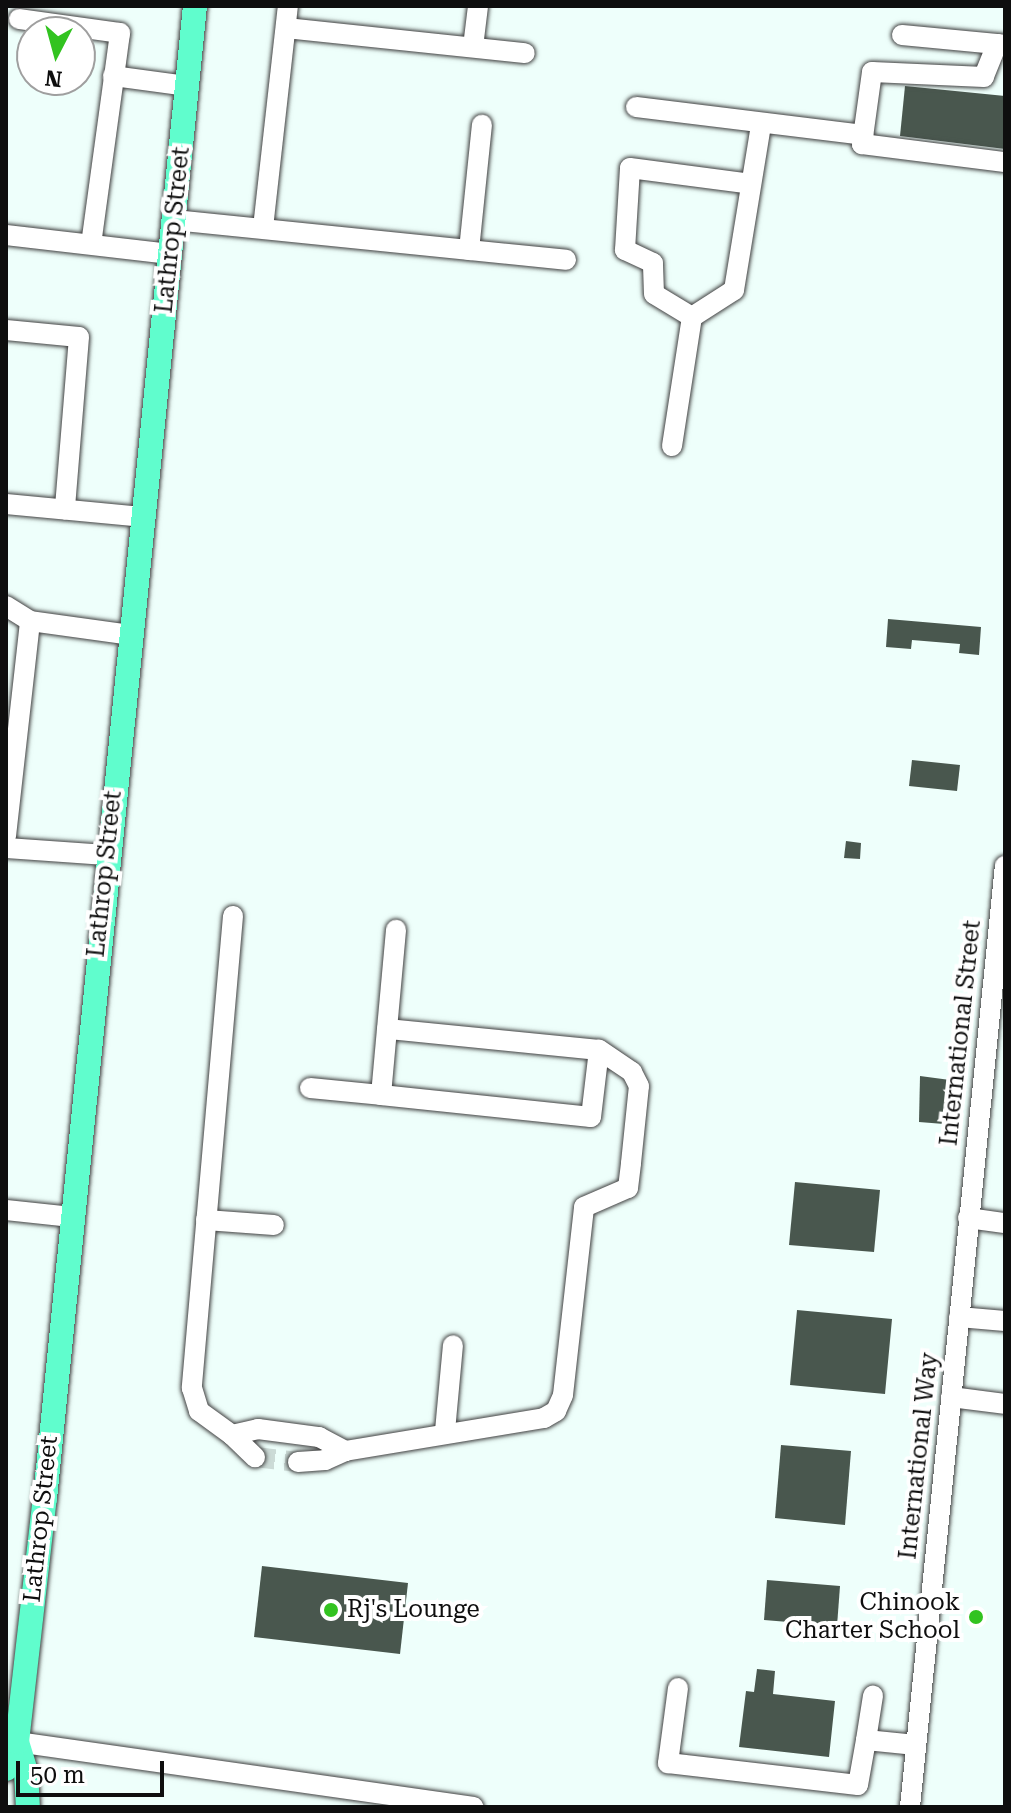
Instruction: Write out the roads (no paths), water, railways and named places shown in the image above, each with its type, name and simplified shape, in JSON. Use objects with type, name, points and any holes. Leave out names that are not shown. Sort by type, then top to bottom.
[{"type":"main road","name":"Lathrop Street","points":[[6,1769],[72,1217],[195,6]]},
{"type":"main road","name":"Lathrop Street","points":[[11,1742],[26,1771],[28,1807]]},
{"type":"street","points":[[263,228],[288,6]]},
{"type":"street","points":[[473,47],[478,6]]},
{"type":"street","points":[[286,28],[525,53]]},
{"type":"street","points":[[91,244],[120,33],[96,30]]},
{"type":"street","points":[[902,35],[1001,45],[984,77],[872,72],[862,144],[1005,162]]},
{"type":"street","points":[[113,76],[187,86]]},
{"type":"street","points":[[636,107],[761,125],[863,135]]},
{"type":"street","points":[[469,250],[482,125]]},
{"type":"street","points":[[672,446],[692,317],[734,290],[761,125]]},
{"type":"street","points":[[692,317],[654,294],[653,263],[625,250],[630,168],[751,184]]},
{"type":"street","points":[[174,220],[566,260]]},
{"type":"street","points":[[6,235],[170,254]]},
{"type":"street","points":[[6,330],[79,337],[65,509]]},
{"type":"street","points":[[6,504],[144,517]]},
{"type":"street","points":[[6,606],[30,621],[131,635]]},
{"type":"street","points":[[6,836],[30,621]]},
{"type":"street","points":[[6,848],[107,855]]},
{"type":"street","name":"International Street","points":[[969,1212],[1005,866]]},
{"type":"street","points":[[233,916],[193,1398],[199,1411],[232,1435],[255,1457]]},
{"type":"street","points":[[381,1095],[396,930]]},
{"type":"street","points":[[298,1462],[325,1460],[345,1451],[445,1431],[544,1418],[556,1411],[563,1395],[584,1207],[628,1188],[639,1086],[632,1072],[599,1050],[387,1029]]},
{"type":"street","points":[[310,1088],[591,1117],[599,1050]]},
{"type":"street","points":[[6,1210],[72,1217]]},
{"type":"street","points":[[969,1212],[1005,1223]]},
{"type":"street","name":"International Way","points":[[910,1807],[969,1212]]},
{"type":"street","points":[[206,1220],[274,1225]]},
{"type":"street","points":[[959,1317],[1005,1321]]},
{"type":"street","points":[[445,1431],[453,1345]]},
{"type":"street","points":[[951,1397],[1005,1404]]},
{"type":"street","points":[[232,1435],[258,1429],[319,1437],[345,1451]]},
{"type":"street","points":[[678,1688],[668,1763],[858,1785],[873,1696]]},
{"type":"street","points":[[866,1740],[916,1745]]},
{"type":"street","points":[[11,1742],[473,1807]]},
{"type":"tunnel","points":[[255,1457],[298,1462]]},
{"type":"place","name":"Rj's Lounge","points":[[331,1610]]},
{"type":"place","name":"Chinook Charter School","points":[[976,1617]]}]
